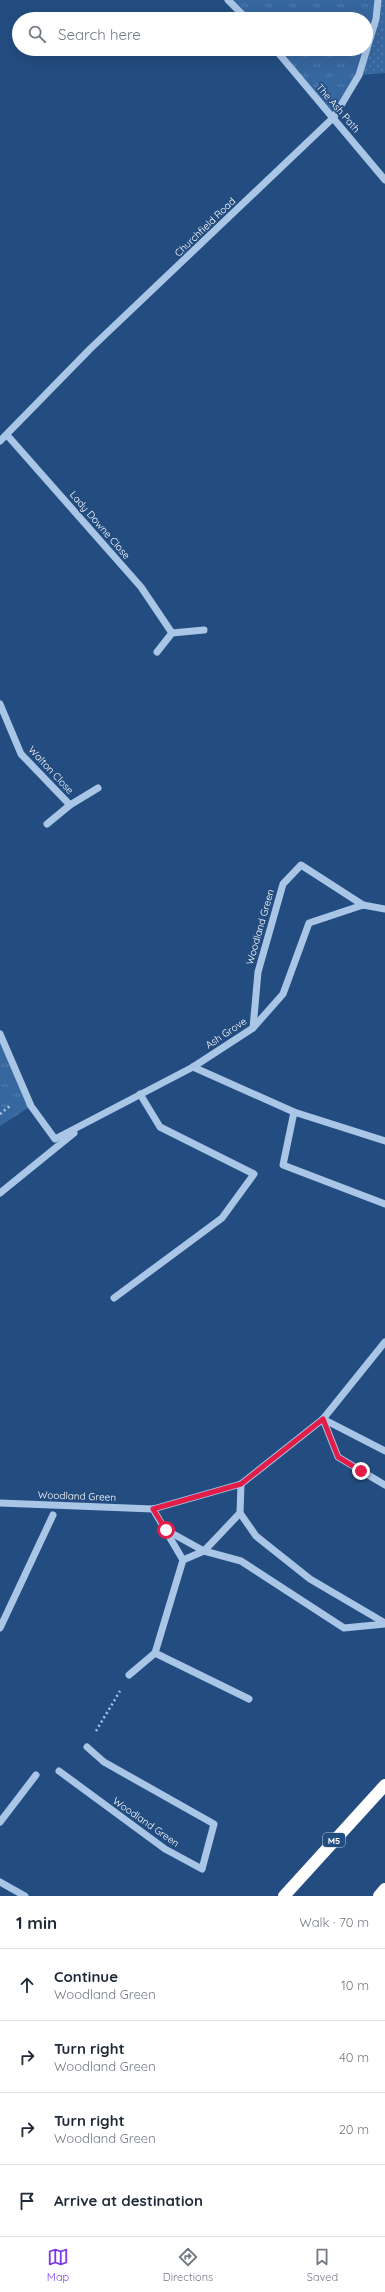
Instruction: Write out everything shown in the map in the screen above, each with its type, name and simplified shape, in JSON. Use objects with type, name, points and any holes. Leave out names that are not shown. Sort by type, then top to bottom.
[{"type":"highway","name":"M5","points":[[284,1896],[385,1784]]},
{"type":"highway","points":[[379,1896],[385,1889]]},
{"type":"street","points":[[228,0],[240,12]]},
{"type":"street","name":"Churchfield Road","points":[[373,29],[376,19],[378,0]]},
{"type":"street","name":"The Ash Path","points":[[281,56],[312,95],[334,117],[385,180]]},
{"type":"street","name":"Churchfield Road","points":[[0,441],[90,349],[334,117],[359,75],[365,56]]},
{"type":"street","name":"Lady Downe Close","points":[[7,435],[141,587],[172,633]]},
{"type":"street","points":[[157,652],[172,633],[204,630]]},
{"type":"street","name":"Walton Close","points":[[0,704],[21,754],[70,805]]},
{"type":"street","name":"Walton Close","points":[[47,824],[70,805],[98,788]]},
{"type":"street","name":"Woodland Green","points":[[253,1028],[258,972],[283,884],[301,865],[363,905]]},
{"type":"street","name":"Ash Grove","points":[[0,1034],[31,1106],[56,1139],[193,1067],[253,1028],[283,994],[309,923],[363,905],[385,909]]},
{"type":"street","points":[[193,1067],[294,1112],[385,1141]]},
{"type":"street","points":[[114,1298],[222,1218],[254,1174],[160,1127],[140,1094]]},
{"type":"street","points":[[294,1112],[283,1165],[385,1204]]},
{"type":"street","points":[[0,1193],[84,1125]]},
{"type":"street","name":"Woodland Green","points":[[0,1503],[153,1509],[241,1484],[323,1419],[385,1342]]},
{"type":"street","points":[[323,1419],[385,1451]]},
{"type":"street","points":[[323,1419],[338,1457],[385,1485]]},
{"type":"street","points":[[241,1484],[240,1513],[256,1536],[310,1579],[385,1624]]},
{"type":"street","points":[[129,1675],[155,1653],[183,1560],[153,1509]]},
{"type":"street","points":[[183,1560],[204,1551],[240,1513]]},
{"type":"street","name":"Woodland Green","points":[[0,1628],[53,1515]]},
{"type":"street","points":[[166,1530],[204,1551],[241,1560],[344,1628],[385,1624]]},
{"type":"street","points":[[155,1653],[249,1699]]},
{"type":"street","name":"Woodland Green","points":[[59,1771],[165,1849],[202,1869],[214,1824],[104,1762],[87,1747]]},
{"type":"street","points":[[0,1822],[36,1775]]},
{"type":"street","points":[[0,1882],[25,1896]]},
{"type":"path","points":[[87,1747],[129,1675]]},
{"type":"green space","points":[[228,0],[378,0],[376,19],[373,29],[373,12],[240,12]]},
{"type":"green space","points":[[378,0],[385,0],[385,73],[359,75],[364,56],[373,56],[373,20]]},
{"type":"green space","points":[[281,56],[365,56],[359,75],[334,117],[312,95]]},
{"type":"green space","points":[[0,1034],[31,1106],[0,1126]]},
{"type":"route","points":[[166,1530],[153,1509],[241,1484],[323,1419],[338,1457],[361,1471]]}]
